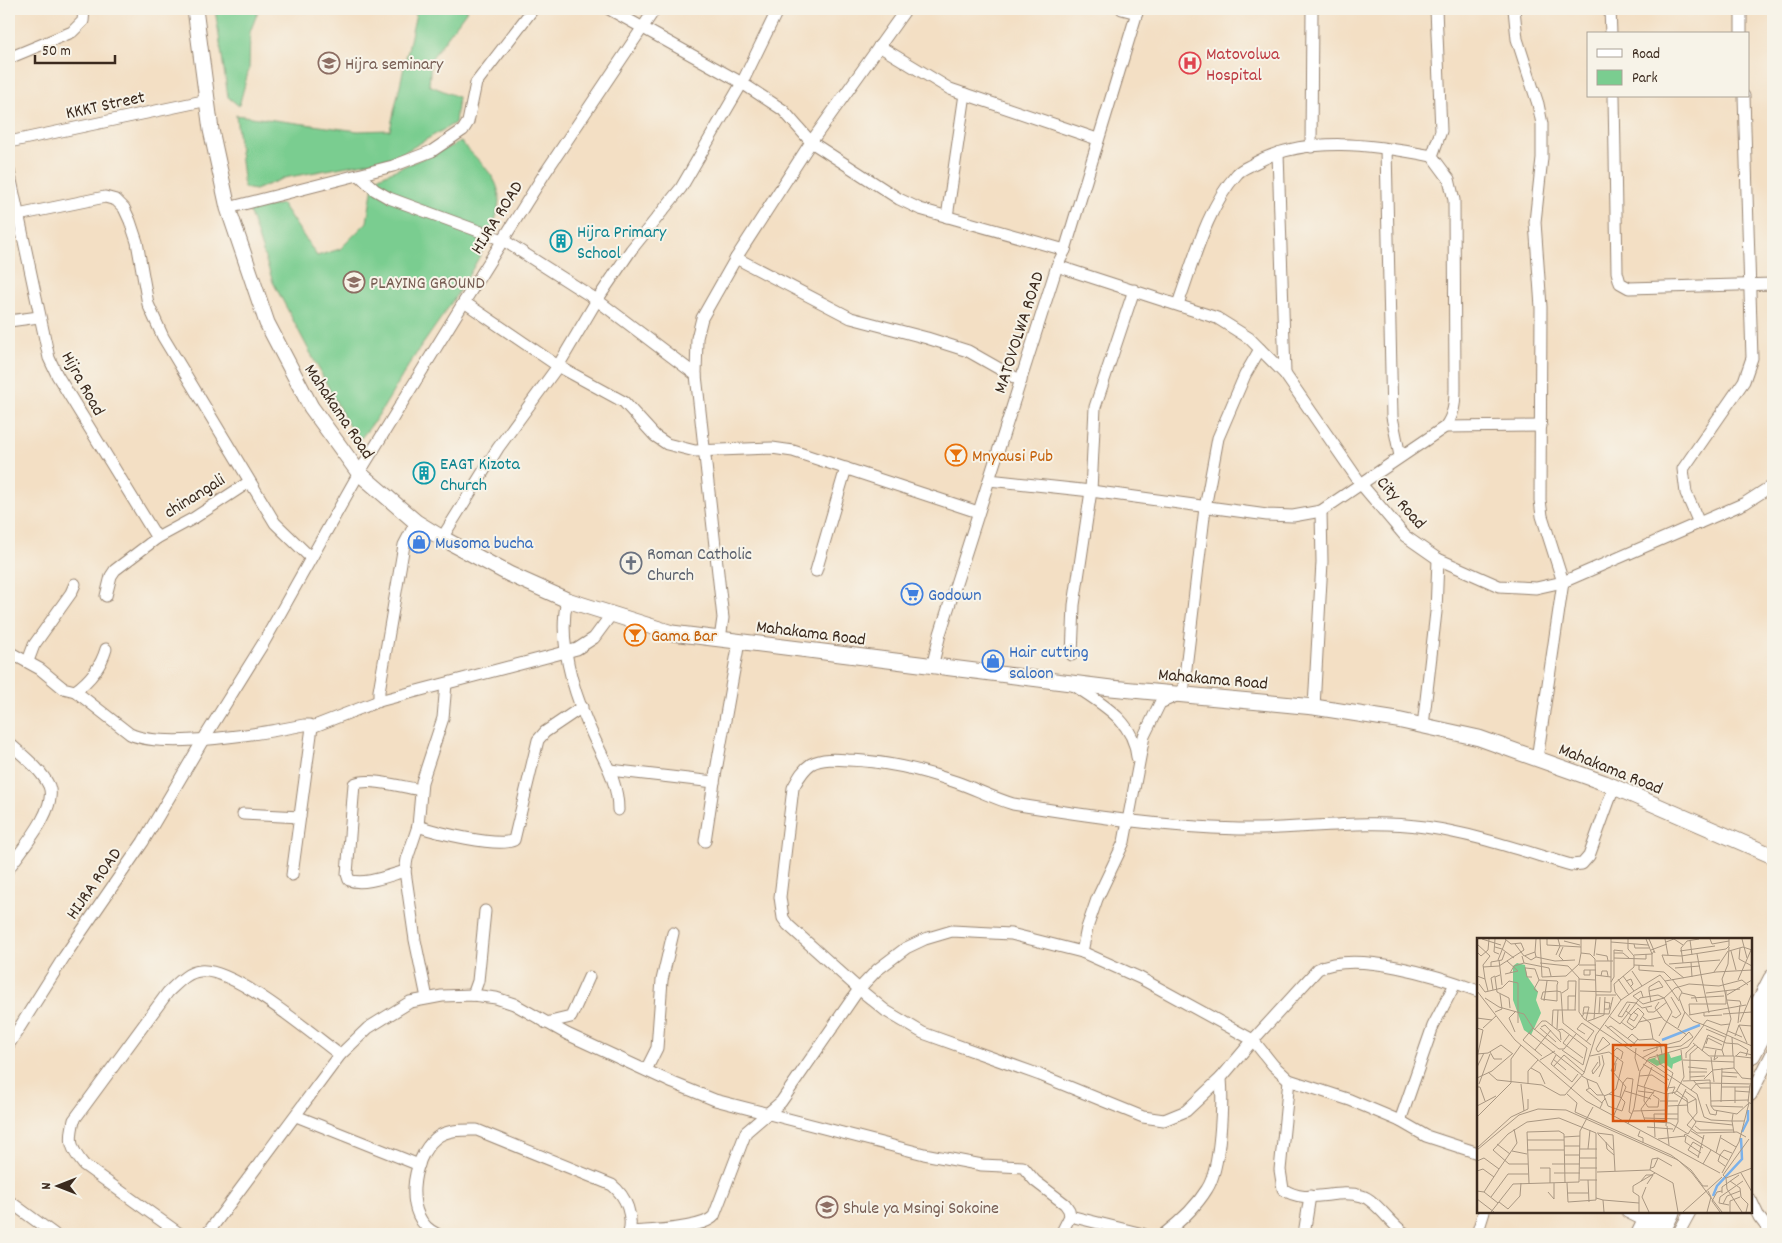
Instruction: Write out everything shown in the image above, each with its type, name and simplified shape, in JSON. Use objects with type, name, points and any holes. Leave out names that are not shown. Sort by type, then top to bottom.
[{"type":"highway","points":[[1752,1020],[1773,979]]},
{"type":"highway","points":[[1766,1056],[1773,1012]]},
{"type":"highway","points":[[1650,1226],[1669,1213]]},
{"type":"street","points":[[9,58],[72,32],[83,21],[84,9]]},
{"type":"street","name":"Mahakama Road","points":[[195,9],[211,130],[228,208],[267,323],[288,368],[311,407],[359,473],[416,522],[509,574],[567,600],[672,633],[1071,684],[1183,693],[1314,707],[1479,738],[1614,787],[1773,856]]},
{"type":"street","points":[[228,208],[413,160],[463,130],[468,122],[476,83],[534,9]]},
{"type":"street","points":[[609,9],[742,83],[783,110],[811,142],[899,199],[920,209],[1065,250]]},
{"type":"street","name":"HIJRA ROAD","points":[[9,1044],[64,957],[143,842],[264,642],[359,473],[502,240],[654,9]]},
{"type":"street","points":[[442,538],[498,448],[558,366],[631,250],[681,188],[742,83],[778,9]]},
{"type":"street","points":[[720,639],[723,618],[696,375],[697,338],[702,318],[736,258],[811,142],[906,9]]},
{"type":"street","points":[[1122,9],[1138,11]]},
{"type":"street","points":[[1311,147],[1312,9]]},
{"type":"street","points":[[1432,156],[1441,132],[1436,9]]},
{"type":"street","points":[[1514,9],[1517,39],[1538,104],[1542,124],[1542,158],[1535,222],[1541,307],[1541,509],[1563,582],[1537,759]]},
{"type":"street","points":[[1610,9],[1611,32]]},
{"type":"street","points":[[1741,9],[1742,32]]},
{"type":"street","name":"MATOVOLWA ROAD","points":[[932,667],[940,634],[978,512],[1057,266],[1065,250],[1138,11]]},
{"type":"street","points":[[879,46],[950,89],[1098,140]]},
{"type":"street","points":[[947,217],[965,94]]},
{"type":"street","points":[[1614,98],[1617,272],[1620,283],[1629,288],[1773,284]]},
{"type":"street","points":[[1699,523],[1686,493],[1683,469],[1750,368],[1753,345],[1744,98]]},
{"type":"street","name":"KKKT Street","points":[[9,142],[208,100]]},
{"type":"street","points":[[989,480],[1091,491],[1205,508],[1284,516],[1306,515],[1321,511],[1445,427],[1454,408],[1454,200],[1449,179],[1432,156],[1376,146],[1325,145],[1268,155],[1238,172],[1219,200],[1178,304]]},
{"type":"street","points":[[1386,149],[1392,417],[1400,456]]},
{"type":"street","points":[[1278,153],[1285,374]]},
{"type":"street","name":"Hijra Road","points":[[9,171],[49,358],[57,375],[157,538]]},
{"type":"street","points":[[359,175],[375,190],[389,198],[502,240],[598,300],[696,375]]},
{"type":"street","points":[[18,215],[105,197],[116,200],[124,208],[137,242],[148,304],[160,329],[275,523],[312,558]]},
{"type":"street","points":[[736,258],[850,318],[968,351],[1021,381]]},
{"type":"street","name":"City Road","points":[[1057,266],[1217,318],[1250,338],[1285,374],[1361,484],[1405,536],[1438,559],[1498,586],[1536,588],[1563,582],[1745,504],[1773,484]]},
{"type":"street","points":[[1072,656],[1074,604],[1091,491],[1095,407],[1134,290]]},
{"type":"street","points":[[464,302],[558,366],[624,402],[655,436],[667,444],[683,449],[704,452],[772,448],[794,451],[978,512]]},
{"type":"street","points":[[9,321],[39,317]]},
{"type":"street","points":[[1082,952],[1087,928],[1097,899],[1116,860],[1128,820],[1137,764],[1144,736],[1154,711],[1160,703],[1183,693],[1205,508],[1218,438],[1245,375],[1260,348]]},
{"type":"street","points":[[1445,427],[1541,426]]},
{"type":"street","points":[[816,571],[846,468]]},
{"type":"street","name":"chinangali","points":[[106,596],[111,576],[115,570],[157,538],[194,518],[249,482]]},
{"type":"street","points":[[1314,707],[1322,562],[1321,511]]},
{"type":"street","points":[[379,701],[379,691],[404,544],[416,522]]},
{"type":"street","points":[[1423,726],[1436,612],[1438,559]]},
{"type":"street","points":[[28,661],[34,645],[71,593],[75,584]]},
{"type":"street","points":[[567,600],[564,627],[566,652],[593,737],[610,770],[618,792],[618,810]]},
{"type":"street","points":[[312,728],[379,701],[566,652],[586,645],[601,630],[611,615]]},
{"type":"street","points":[[705,841],[739,642]]},
{"type":"street","points":[[75,691],[85,684],[102,660],[106,650]]},
{"type":"street","points":[[9,652],[28,661],[63,688],[75,691],[130,734],[140,738],[203,740],[304,725],[310,725],[312,728]]},
{"type":"street","points":[[427,998],[415,940],[405,872],[407,859],[418,826],[420,790],[443,718],[446,684]]},
{"type":"street","points":[[1071,684],[1110,710],[1129,729],[1136,745],[1137,764]]},
{"type":"street","points":[[418,826],[461,837],[504,842],[514,840],[538,740],[545,732],[582,707]]},
{"type":"street","points":[[292,875],[312,728]]},
{"type":"street","points":[[9,743],[46,780],[51,795],[48,809],[9,868]]},
{"type":"street","points":[[1477,991],[1385,964],[1330,963],[1318,969],[1307,978],[1221,1078],[1186,1111],[1164,1120],[1142,1117],[1040,1075],[923,1033],[886,1011],[788,925],[780,908],[793,788],[801,772],[812,764],[828,759],[881,762],[958,782],[991,798],[1013,804],[1128,820],[1241,829],[1381,822],[1478,837],[1571,865],[1582,864],[1589,856],[1614,787]]},
{"type":"street","points":[[610,770],[714,782]]},
{"type":"street","points":[[405,872],[371,880],[354,882],[349,880],[347,874],[354,784],[359,781],[378,782],[420,790]]},
{"type":"street","points":[[243,814],[300,817]]},
{"type":"street","points":[[473,995],[478,981],[484,911]]},
{"type":"street","points":[[437,1234],[420,1222],[414,1208],[414,1190],[419,1165],[436,1138],[456,1130],[477,1130],[612,1185],[623,1196],[628,1208],[629,1233],[710,1221],[714,1216],[746,1132],[781,1102],[859,989],[877,970],[906,948],[926,939],[952,931],[977,930],[1011,934],[1082,952],[1140,978],[1253,1040],[1289,1080],[1350,1100],[1400,1121],[1426,1136],[1477,1153]]},
{"type":"street","points":[[646,1070],[657,1048],[662,980],[673,933]]},
{"type":"street","points":[[180,1234],[84,1165],[74,1153],[71,1133],[74,1120],[168,992],[183,978],[198,971],[219,973],[250,989],[340,1054]]},
{"type":"street","points":[[546,1023],[572,1016],[589,977]]},
{"type":"street","points":[[1400,1121],[1433,1026],[1455,984]]},
{"type":"street","points":[[207,1234],[340,1054],[368,1028],[410,1002],[427,998],[473,995],[496,998],[514,1004],[546,1023],[715,1100],[955,1160],[1023,1167],[1035,1181],[1065,1204],[1070,1216],[1061,1234]]},
{"type":"street","points":[[1752,1092],[1766,1056]]},
{"type":"street","points":[[1164,1234],[1192,1210],[1209,1187],[1223,1111],[1221,1078]]},
{"type":"street","points":[[1289,1080],[1280,1180],[1283,1189],[1291,1195],[1348,1194],[1366,1198],[1397,1229],[1406,1234]]},
{"type":"street","points":[[296,1116],[419,1165]]},
{"type":"street","points":[[1304,1234],[1310,1196]]},
{"type":"street","points":[[9,1201],[54,1234]]},
{"type":"street","points":[[1752,1202],[1759,1217],[1772,1234]]},
{"type":"street","points":[[1477,1234],[1484,1213]]},
{"type":"street","points":[[1629,1213],[1650,1226]]},
{"type":"street","points":[[1678,1234],[1689,1213]]},
{"type":"street","points":[[1070,1216],[1143,1234]]},
{"type":"green space","points":[[215,9],[259,9],[250,32],[249,69],[239,106],[228,97]]},
{"type":"green space","points":[[417,9],[468,9],[431,59],[429,85],[458,97],[455,123],[396,157],[284,178],[255,190],[244,188],[236,115],[358,131],[390,130]]},
{"type":"green space","points":[[461,142],[488,171],[496,183],[498,207],[493,228],[483,251],[455,298],[416,354],[383,409],[360,439],[354,436],[273,282],[249,210],[282,204],[317,256],[340,249],[367,222],[374,179]]},
{"type":"place","name":"Hijra seminary","points":[[329,63]]},
{"type":"place","name":"Matovolwa Hospital","points":[[1190,63]]},
{"type":"place","name":"Hijra Primary School","points":[[561,241]]},
{"type":"place","name":"PLAYING GROUND","points":[[354,282]]},
{"type":"place","name":"Mnyausi Pub","points":[[956,455]]},
{"type":"place","name":"EAGT Kizota Church","points":[[424,473]]},
{"type":"place","name":"Musoma bucha","points":[[419,542]]},
{"type":"place","name":"Roman Catholic Church","points":[[631,563]]},
{"type":"place","name":"Godown","points":[[912,594]]},
{"type":"place","name":"Gama Bar","points":[[635,635]]},
{"type":"place","name":"Hair cutting saloon","points":[[993,661]]},
{"type":"place","name":"Shule ya Msingi Sokoine","points":[[827,1207]]}]
